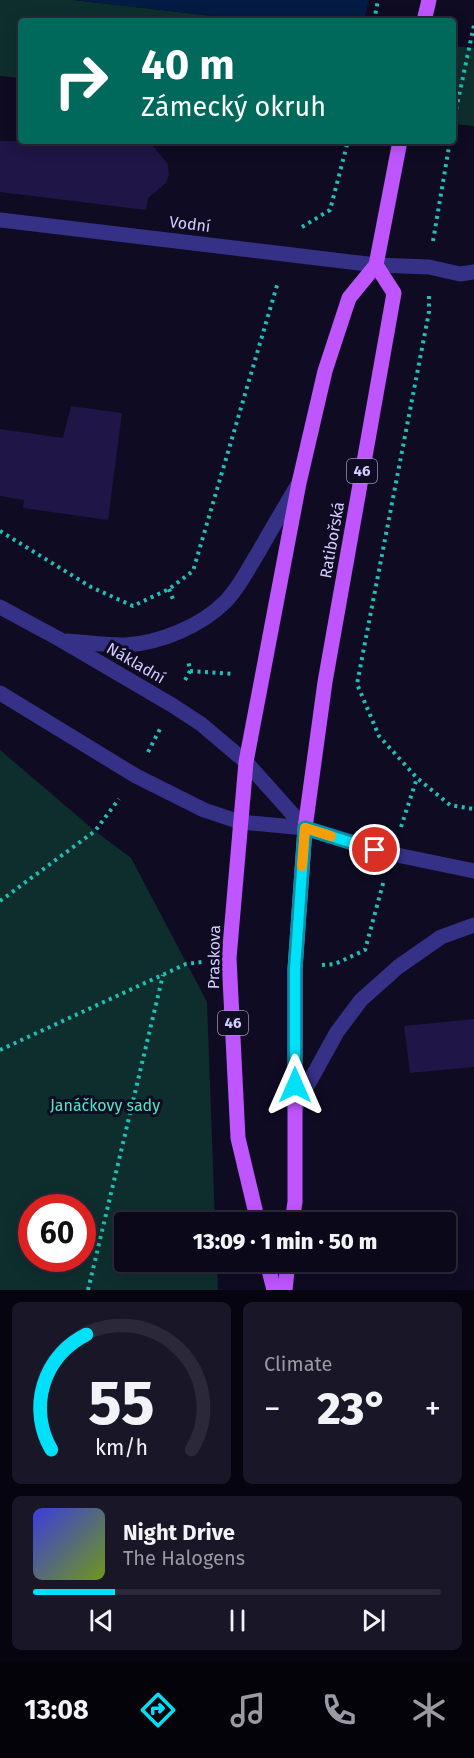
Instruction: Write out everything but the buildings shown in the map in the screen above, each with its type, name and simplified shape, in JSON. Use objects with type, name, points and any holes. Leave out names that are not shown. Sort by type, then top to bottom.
[{"type":"main road","points":[[425,18],[429,0]]},
{"type":"main road","name":"46","points":[[246,762],[299,483],[325,371],[350,298],[376,265],[399,144]]},
{"type":"main road","name":"Ratibořská","points":[[305,828],[325,681],[394,293],[376,265]]},
{"type":"main road","name":"Praskova","points":[[246,762],[230,958],[238,1138],[256,1212]]},
{"type":"main road","name":"46","points":[[294,1212],[295,969],[305,828]]},
{"type":"main road","points":[[270,1272],[274,1290]]},
{"type":"main road","points":[[285,1290],[287,1272]]},
{"type":"street","name":"Vodní","points":[[0,220],[376,265]]},
{"type":"street","points":[[376,265],[429,267],[460,274],[474,272]]},
{"type":"street","points":[[61,640],[102,645],[129,645],[158,639],[183,630],[207,616],[225,602],[242,580],[299,483]]},
{"type":"street","name":"Nákladní","points":[[0,607],[61,640],[201,724],[246,762],[305,828]]},
{"type":"street","points":[[0,693],[136,776],[204,810],[240,822],[305,828],[392,854],[474,871]]},
{"type":"street","points":[[295,1108],[337,1032],[361,1000],[398,967],[441,937],[474,925]]},
{"type":"path","points":[[375,18],[378,0]]},
{"type":"path","points":[[456,110],[474,25]]},
{"type":"path","points":[[0,531],[92,587],[133,606],[169,589],[194,571],[287,253],[296,230],[330,210],[347,144]]},
{"type":"path","points":[[450,144],[429,267],[429,312],[357,684],[379,736],[417,778],[450,806],[474,808]]},
{"type":"path","points":[[0,901],[95,831],[136,776],[190,670]]},
{"type":"path","points":[[88,1290],[163,975]]},
{"type":"green space","points":[[0,0],[73,0],[232,18],[18,18],[18,78],[0,76]]},
{"type":"green space","points":[[456,43],[474,45],[474,126],[456,124]]},
{"type":"green space","name":"Janáčkovy sady","points":[[0,750],[95,831],[131,858],[207,1002],[215,1212],[114,1212],[114,1272],[217,1272],[218,1290],[0,1290]]},
{"type":"water","points":[[73,0],[474,0],[456,18],[232,18]]},
{"type":"pier","points":[[369,0],[474,0],[474,48],[456,46],[456,18],[365,18]]},
{"type":"slow traffic","points":[[302,866],[305,828],[331,836]]},
{"type":"route","points":[[295,1085],[295,969],[305,828],[375,850]]}]
